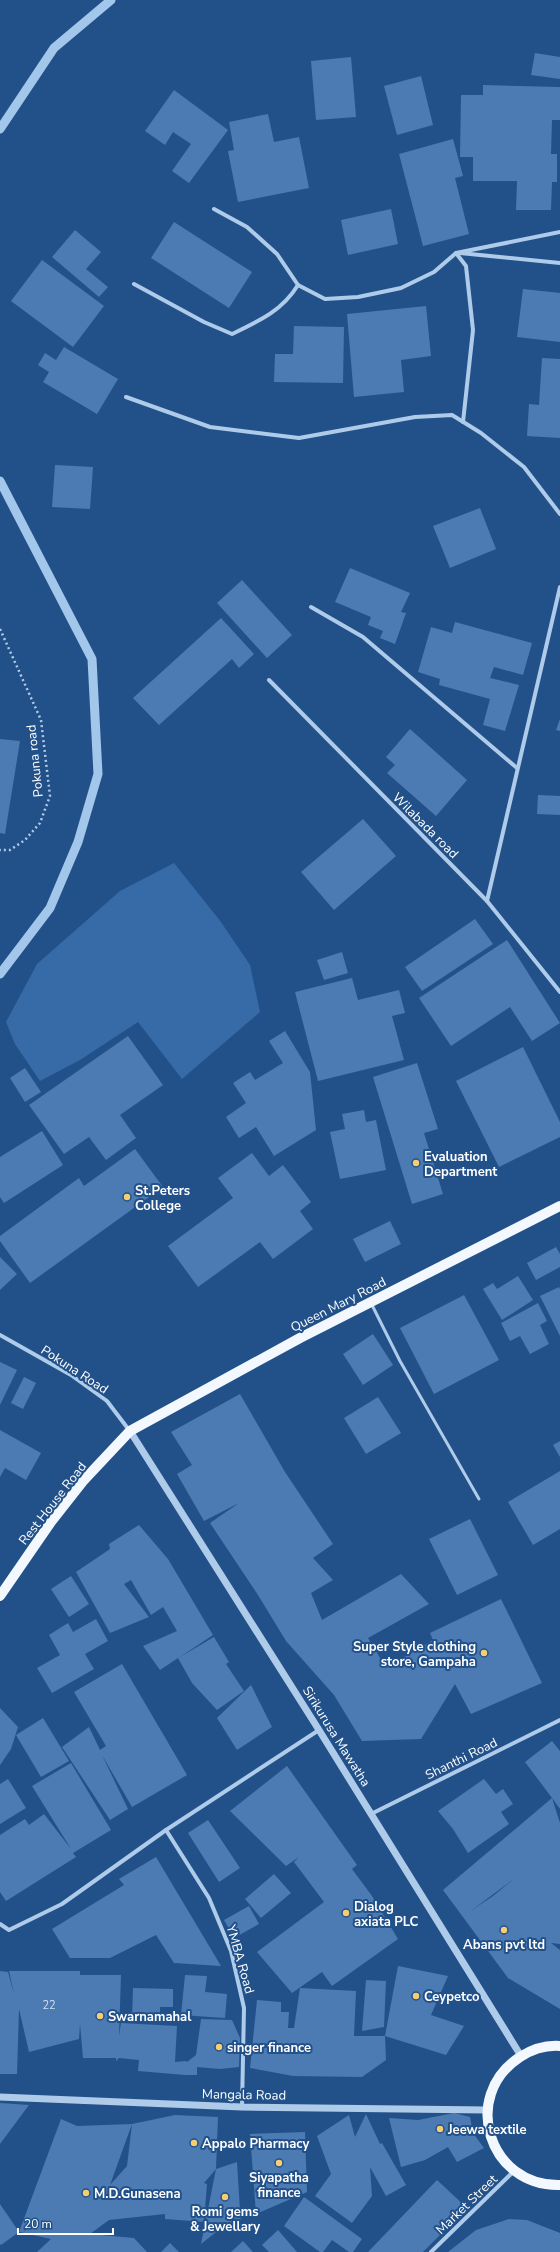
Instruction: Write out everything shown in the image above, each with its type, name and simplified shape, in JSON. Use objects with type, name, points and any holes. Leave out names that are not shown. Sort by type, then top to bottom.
[{"type":"main road","name":"Queen Mary Road","points":[[130,1431],[370,1302],[560,1206]]},
{"type":"main road","name":"Rest House Road","points":[[0,1596],[84,1480],[130,1431]]},
{"type":"main road","points":[[560,2046],[538,2049],[521,2056],[505,2069],[496,2081],[487,2110],[487,2120],[491,2140],[500,2157],[515,2171],[537,2182],[560,2185]]},
{"type":"street","points":[[214,209],[247,227],[277,254],[298,285],[324,299],[358,296],[402,288],[434,272],[456,253],[560,232]]},
{"type":"street","points":[[456,253],[560,263]]},
{"type":"street","points":[[456,253],[466,266],[473,330],[463,422]]},
{"type":"street","points":[[134,284],[204,322],[232,334],[265,318],[289,299],[298,285]]},
{"type":"street","points":[[126,397],[210,427],[299,438],[415,417],[452,415],[481,432],[524,467],[560,514]]},
{"type":"street","points":[[487,901],[560,587]]},
{"type":"street","points":[[311,607],[363,637],[517,768]]},
{"type":"street","name":"Wilabada road","points":[[269,680],[487,901],[560,992]]},
{"type":"street","name":"Pokuna Road","points":[[0,1335],[71,1375],[106,1401],[130,1431]]},
{"type":"street","name":"Sirikurusa Mawatha","points":[[130,1431],[319,1730],[521,2056]]},
{"type":"street","name":"Shanthi Road","points":[[371,1814],[560,1720]]},
{"type":"street","points":[[0,1924],[9,1930],[62,1904],[166,1830],[319,1730]]},
{"type":"street","name":"YMBA Road","points":[[166,1830],[209,1898],[231,1951],[244,2008],[242,2107]]},
{"type":"street","name":"Mangala Road","points":[[0,2097],[242,2107],[487,2110]]},
{"type":"street","name":"Market Street","points":[[431,2252],[515,2171]]},
{"type":"lane","points":[[370,1302],[400,1361],[479,1499]]},
{"type":"path","name":"Pokuna road","points":[[0,629],[41,720],[50,796],[40,824],[25,840],[10,850],[0,850]]},
{"type":"shaded area","points":[[174,863],[221,922],[250,965],[260,1012],[182,1079],[138,1022],[80,1060],[40,1081],[15,1044],[6,1022],[37,964],[120,891]]},
{"type":"building","points":[[535,53],[560,57],[560,79],[531,75]]},
{"type":"building","points":[[351,57],[356,117],[316,120],[311,61]]},
{"type":"building","points":[[421,76],[433,125],[397,135],[384,86]]},
{"type":"building","points":[[483,85],[560,87],[560,120],[552,120],[551,154],[557,154],[557,182],[552,182],[551,210],[516,210],[517,181],[473,181],[473,157],[460,157],[461,95],[483,95]]},
{"type":"building","points":[[174,90],[228,130],[189,183],[172,171],[191,144],[173,132],[165,145],[145,131]]},
{"type":"building","points":[[268,114],[274,142],[299,137],[309,188],[238,202],[228,151],[234,150],[229,122]]},
{"type":"building","points":[[453,139],[463,176],[455,178],[469,234],[423,246],[399,154]]},
{"type":"building","points":[[391,209],[398,244],[348,255],[341,220]]},
{"type":"building","points":[[174,222],[252,272],[229,308],[151,258]]},
{"type":"building","points":[[75,230],[101,252],[86,269],[108,287],[99,297],[52,257]]},
{"type":"building","points":[[42,260],[104,306],[73,347],[11,301]]},
{"type":"building","points":[[523,289],[560,293],[560,342],[517,337]]},
{"type":"building","points":[[426,306],[431,356],[401,360],[404,392],[354,397],[347,314]]},
{"type":"building","points":[[294,326],[344,327],[343,383],[274,382],[275,354],[293,354]]},
{"type":"building","points":[[64,347],[118,379],[97,414],[43,382],[49,372],[38,365],[45,353],[56,360]]},
{"type":"building","points":[[542,358],[560,359],[560,438],[527,436],[529,404],[539,405]]},
{"type":"building","points":[[55,465],[93,467],[90,509],[52,507]]},
{"type":"building","points":[[480,508],[496,549],[450,568],[433,526]]},
{"type":"building","points":[[350,568],[410,593],[401,612],[406,613],[395,644],[380,638],[383,631],[368,625],[371,617],[335,602]]},
{"type":"building","points":[[242,580],[292,635],[267,658],[217,603]]},
{"type":"building","points":[[221,618],[254,654],[239,668],[232,659],[159,725],[133,698]]},
{"type":"building","points":[[455,622],[532,643],[523,675],[494,667],[490,678],[519,685],[505,731],[483,725],[490,699],[439,685],[440,679],[418,672],[431,627],[452,633]]},
{"type":"building","points":[[560,719],[560,731],[556,730]]},
{"type":"building","points":[[410,729],[467,780],[436,816],[387,773],[395,765],[386,757]]},
{"type":"building","points":[[0,739],[20,741],[5,834],[0,833]]},
{"type":"building","points":[[538,795],[560,796],[560,815],[537,814]]},
{"type":"building","points":[[363,819],[396,856],[334,910],[301,872]]},
{"type":"building","points":[[475,919],[493,944],[422,991],[405,967]]},
{"type":"building","points":[[507,940],[560,1023],[532,1041],[510,1007],[451,1046],[419,998]]},
{"type":"building","points":[[342,952],[348,973],[324,980],[317,960]]},
{"type":"building","points":[[352,978],[358,1000],[399,990],[405,1013],[392,1016],[404,1060],[318,1081],[295,992]]},
{"type":"building","points":[[285,1031],[310,1072],[316,1130],[274,1156],[256,1127],[239,1138],[226,1117],[246,1103],[233,1083],[250,1072],[255,1080],[283,1063],[269,1041]]},
{"type":"building","points":[[128,1036],[163,1085],[120,1115],[136,1138],[106,1160],[89,1137],[64,1154],[29,1105]]},
{"type":"building","points":[[523,1047],[560,1122],[560,1137],[499,1167],[456,1081]]},
{"type":"building","name":"Evaluation Department","points":[[417,1063],[438,1129],[424,1133],[443,1194],[412,1204],[373,1077]]},
{"type":"building","points":[[25,1068],[41,1092],[25,1102],[10,1078]]},
{"type":"building","points":[[364,1110],[366,1122],[376,1120],[386,1170],[340,1179],[330,1132],[345,1129],[342,1114]]},
{"type":"building","points":[[42,1131],[63,1165],[4,1203],[0,1197],[0,1157]]},
{"type":"building","points":[[135,1149],[163,1187],[30,1283],[0,1241],[0,1236],[79,1178],[84,1186]]},
{"type":"building","points":[[252,1153],[269,1176],[283,1165],[311,1202],[300,1211],[313,1229],[273,1259],[260,1242],[198,1287],[168,1246],[233,1198],[218,1178]]},
{"type":"building","points":[[390,1221],[401,1244],[365,1262],[353,1239]]},
{"type":"building","points":[[556,1247],[560,1254],[560,1267],[536,1280],[527,1263]]},
{"type":"building","points":[[0,1257],[17,1274],[0,1290]]},
{"type":"building","points":[[518,1276],[533,1300],[502,1320],[483,1289],[493,1283],[497,1289]]},
{"type":"building","points":[[559,1287],[560,1289],[560,1336],[540,1296]]},
{"type":"building","points":[[464,1295],[499,1360],[434,1394],[400,1328]]},
{"type":"building","points":[[538,1303],[547,1321],[540,1325],[549,1344],[530,1354],[520,1336],[510,1341],[501,1323]]},
{"type":"building","points":[[373,1334],[393,1365],[363,1385],[343,1354]]},
{"type":"building","points":[[0,1362],[17,1370],[0,1405]]},
{"type":"building","points":[[24,1377],[36,1383],[23,1409],[11,1403]]},
{"type":"building","points":[[240,1394],[285,1472],[333,1544],[313,1558],[333,1580],[311,1593],[322,1620],[401,1574],[429,1604],[368,1638],[386,1668],[433,1640],[430,1633],[501,1599],[542,1683],[471,1714],[455,1684],[421,1739],[362,1741],[334,1695],[286,1641],[258,1595],[210,1523],[239,1503],[204,1521],[177,1474],[192,1465],[171,1432]]},
{"type":"building","points":[[378,1397],[401,1433],[366,1454],[344,1418]]},
{"type":"building","points":[[0,1430],[41,1453],[26,1480],[5,1468],[0,1477]]},
{"type":"building","points":[[560,1441],[560,1457],[553,1445]]},
{"type":"building","points":[[560,1471],[560,1529],[533,1545],[508,1502]]},
{"type":"building","points":[[470,1519],[498,1575],[457,1595],[429,1539]]},
{"type":"building","points":[[139,1525],[168,1559],[213,1635],[180,1657],[214,1637],[229,1662],[226,1664],[244,1691],[217,1710],[192,1683],[178,1658],[160,1670],[143,1646],[177,1631],[163,1607],[151,1615],[131,1580],[124,1584],[149,1617],[110,1633],[76,1572],[110,1549],[109,1544]]},
{"type":"building","points":[[71,1576],[89,1604],[69,1617],[51,1589]]},
{"type":"building","points":[[96,1619],[108,1641],[85,1654],[94,1669],[52,1693],[37,1668],[60,1655],[49,1635],[68,1623],[73,1632]]},
{"type":"building","points":[[122,1664],[187,1775],[132,1807],[102,1755],[128,1809],[110,1820],[62,1747],[89,1727],[100,1750],[106,1746],[74,1692]]},
{"type":"building","points":[[251,1685],[272,1727],[237,1750],[217,1718]]},
{"type":"building","points":[[0,1708],[18,1727],[11,1749],[0,1765]]},
{"type":"building","points":[[43,1718],[69,1761],[41,1777],[16,1735]]},
{"type":"building","points":[[552,1741],[560,1751],[560,1809],[552,1798],[525,1762]]},
{"type":"building","points":[[71,1763],[111,1830],[73,1853],[76,1857],[6,1901],[0,1892],[0,1835],[25,1819],[29,1825],[44,1814],[71,1849],[32,1786]]},
{"type":"building","points":[[287,1766],[357,1865],[352,1869],[372,1896],[398,1939],[332,1986],[322,1972],[292,1993],[257,1952],[324,1902],[294,1862],[299,1857],[286,1866],[230,1811]]},
{"type":"building","points":[[8,1779],[26,1808],[0,1824],[0,1784]]},
{"type":"building","points":[[484,1779],[496,1794],[503,1789],[513,1804],[501,1812],[509,1824],[468,1853],[453,1829],[438,1811]]},
{"type":"building","points":[[552,1798],[560,1823],[560,1944],[551,1943],[560,1950],[560,2009],[508,1978],[443,1890]],"holes":[[[515,1878],[493,1896],[472,1910]]]},
{"type":"building","points":[[208,1820],[240,1868],[219,1882],[188,1833]]},
{"type":"building","points":[[156,1857],[221,1966],[174,1963],[156,1935],[110,1958],[70,1958],[52,1929],[124,1885],[119,1879]]},
{"type":"building","points":[[274,1874],[291,1893],[261,1918],[245,1899]]},
{"type":"building","points":[[249,1906],[259,1924],[234,1938],[224,1920]]},
{"type":"building","name":"Ceypetco","points":[[398,1966],[448,1976],[431,2015],[464,2026],[446,2055],[385,2036]]},
{"type":"building","points":[[0,1971],[8,1972],[14,1994],[9,1971],[80,1971],[80,1975],[121,1975],[119,2036],[121,2023],[177,2026],[175,2062],[187,2062],[196,2055],[201,2019],[232,2020],[240,2038],[239,2067],[220,2069],[197,2067],[197,2075],[185,2075],[138,2071],[139,2060],[119,2058],[116,2061],[116,2058],[83,2058],[80,2024],[79,2039],[29,2052],[19,2009],[17,2074],[0,2074]]},
{"type":"building","points":[[185,1975],[207,1976],[205,1992],[227,1994],[225,2018],[181,2015]]},
{"type":"building","points":[[366,1980],[386,1981],[384,2027],[362,2031]]},
{"type":"building","points":[[133,1988],[173,1989],[173,2007],[160,2007],[160,2019],[132,2019]]},
{"type":"building","points":[[300,1988],[356,1991],[354,2036],[385,2036],[386,2060],[362,2077],[293,2076],[250,2068],[257,2000],[281,2002],[281,2012],[289,2012],[288,2028],[294,2028]]},
{"type":"building","points":[[0,2103],[29,2105],[0,2144]]},
{"type":"building","points":[[454,2113],[470,2117],[473,2133],[484,2148],[457,2162],[448,2147],[425,2160],[401,2167],[389,2118],[418,2120]]},
{"type":"building","points":[[366,2114],[380,2144],[382,2143],[406,2185],[386,2196],[370,2167],[372,2196],[352,2223],[315,2196],[331,2174],[317,2136],[349,2115],[355,2137]]},
{"type":"building","points":[[175,2115],[218,2117],[216,2169],[204,2183],[207,2184],[204,2222],[165,2219],[165,2214],[109,2220],[90,2234],[134,2238],[147,2252],[37,2252],[51,2239],[19,2232],[61,2119],[77,2126],[132,2124]],"holes":[[[132,2124],[127,2166],[110,2185]]]},
{"type":"building","name":"Siyapatha finance","points":[[305,2132],[307,2192],[256,2214],[250,2134]]},
{"type":"building","name":"Romi gems & Jewellary","points":[[237,2162],[241,2227],[225,2225],[201,2244],[216,2169]]},
{"type":"building","points":[[437,2180],[467,2208],[423,2252],[368,2252]]},
{"type":"building","points":[[304,2197],[362,2239],[353,2252],[349,2252],[332,2240],[323,2252],[320,2252],[284,2226]]},
{"type":"building","points":[[0,2204],[19,2232],[1,2245],[0,2244]]},
{"type":"building","points":[[509,2219],[527,2220],[560,2233],[560,2252],[448,2252],[476,2230]]},
{"type":"building","points":[[278,2230],[297,2252],[269,2252],[262,2245]]},
{"type":"building","points":[[243,2241],[253,2252],[231,2252]]},
{"type":"building","points":[[170,2243],[179,2252],[161,2252]]},
{"type":"waterway","points":[[0,129],[54,48],[111,0]]},
{"type":"waterway","points":[[0,481],[92,659],[98,774],[78,842],[50,908],[0,974]]},
{"type":"place","name":"Evaluation Department","points":[[416,1163]]},
{"type":"place","name":"St.Peters College","points":[[127,1197]]},
{"type":"place","name":"Super Style clothing store, Gampaha","points":[[484,1653]]},
{"type":"place","name":"Dialog axiata PLC","points":[[346,1913]]},
{"type":"place","name":"Abans pvt ltd","points":[[504,1930]]},
{"type":"place","name":"Ceypetco","points":[[416,1996]]},
{"type":"place","name":"Swarnamahal","points":[[100,2016]]},
{"type":"place","name":"singer finance","points":[[219,2047]]},
{"type":"place","name":"Jeewa textile","points":[[440,2129]]},
{"type":"place","name":"Appalo Pharmacy","points":[[194,2143]]},
{"type":"place","name":"Siyapatha finance","points":[[279,2163]]},
{"type":"place","name":"M.D.Gunasena","points":[[86,2193]]},
{"type":"place","name":"Romi gems & Jewellary","points":[[225,2197]]}]
